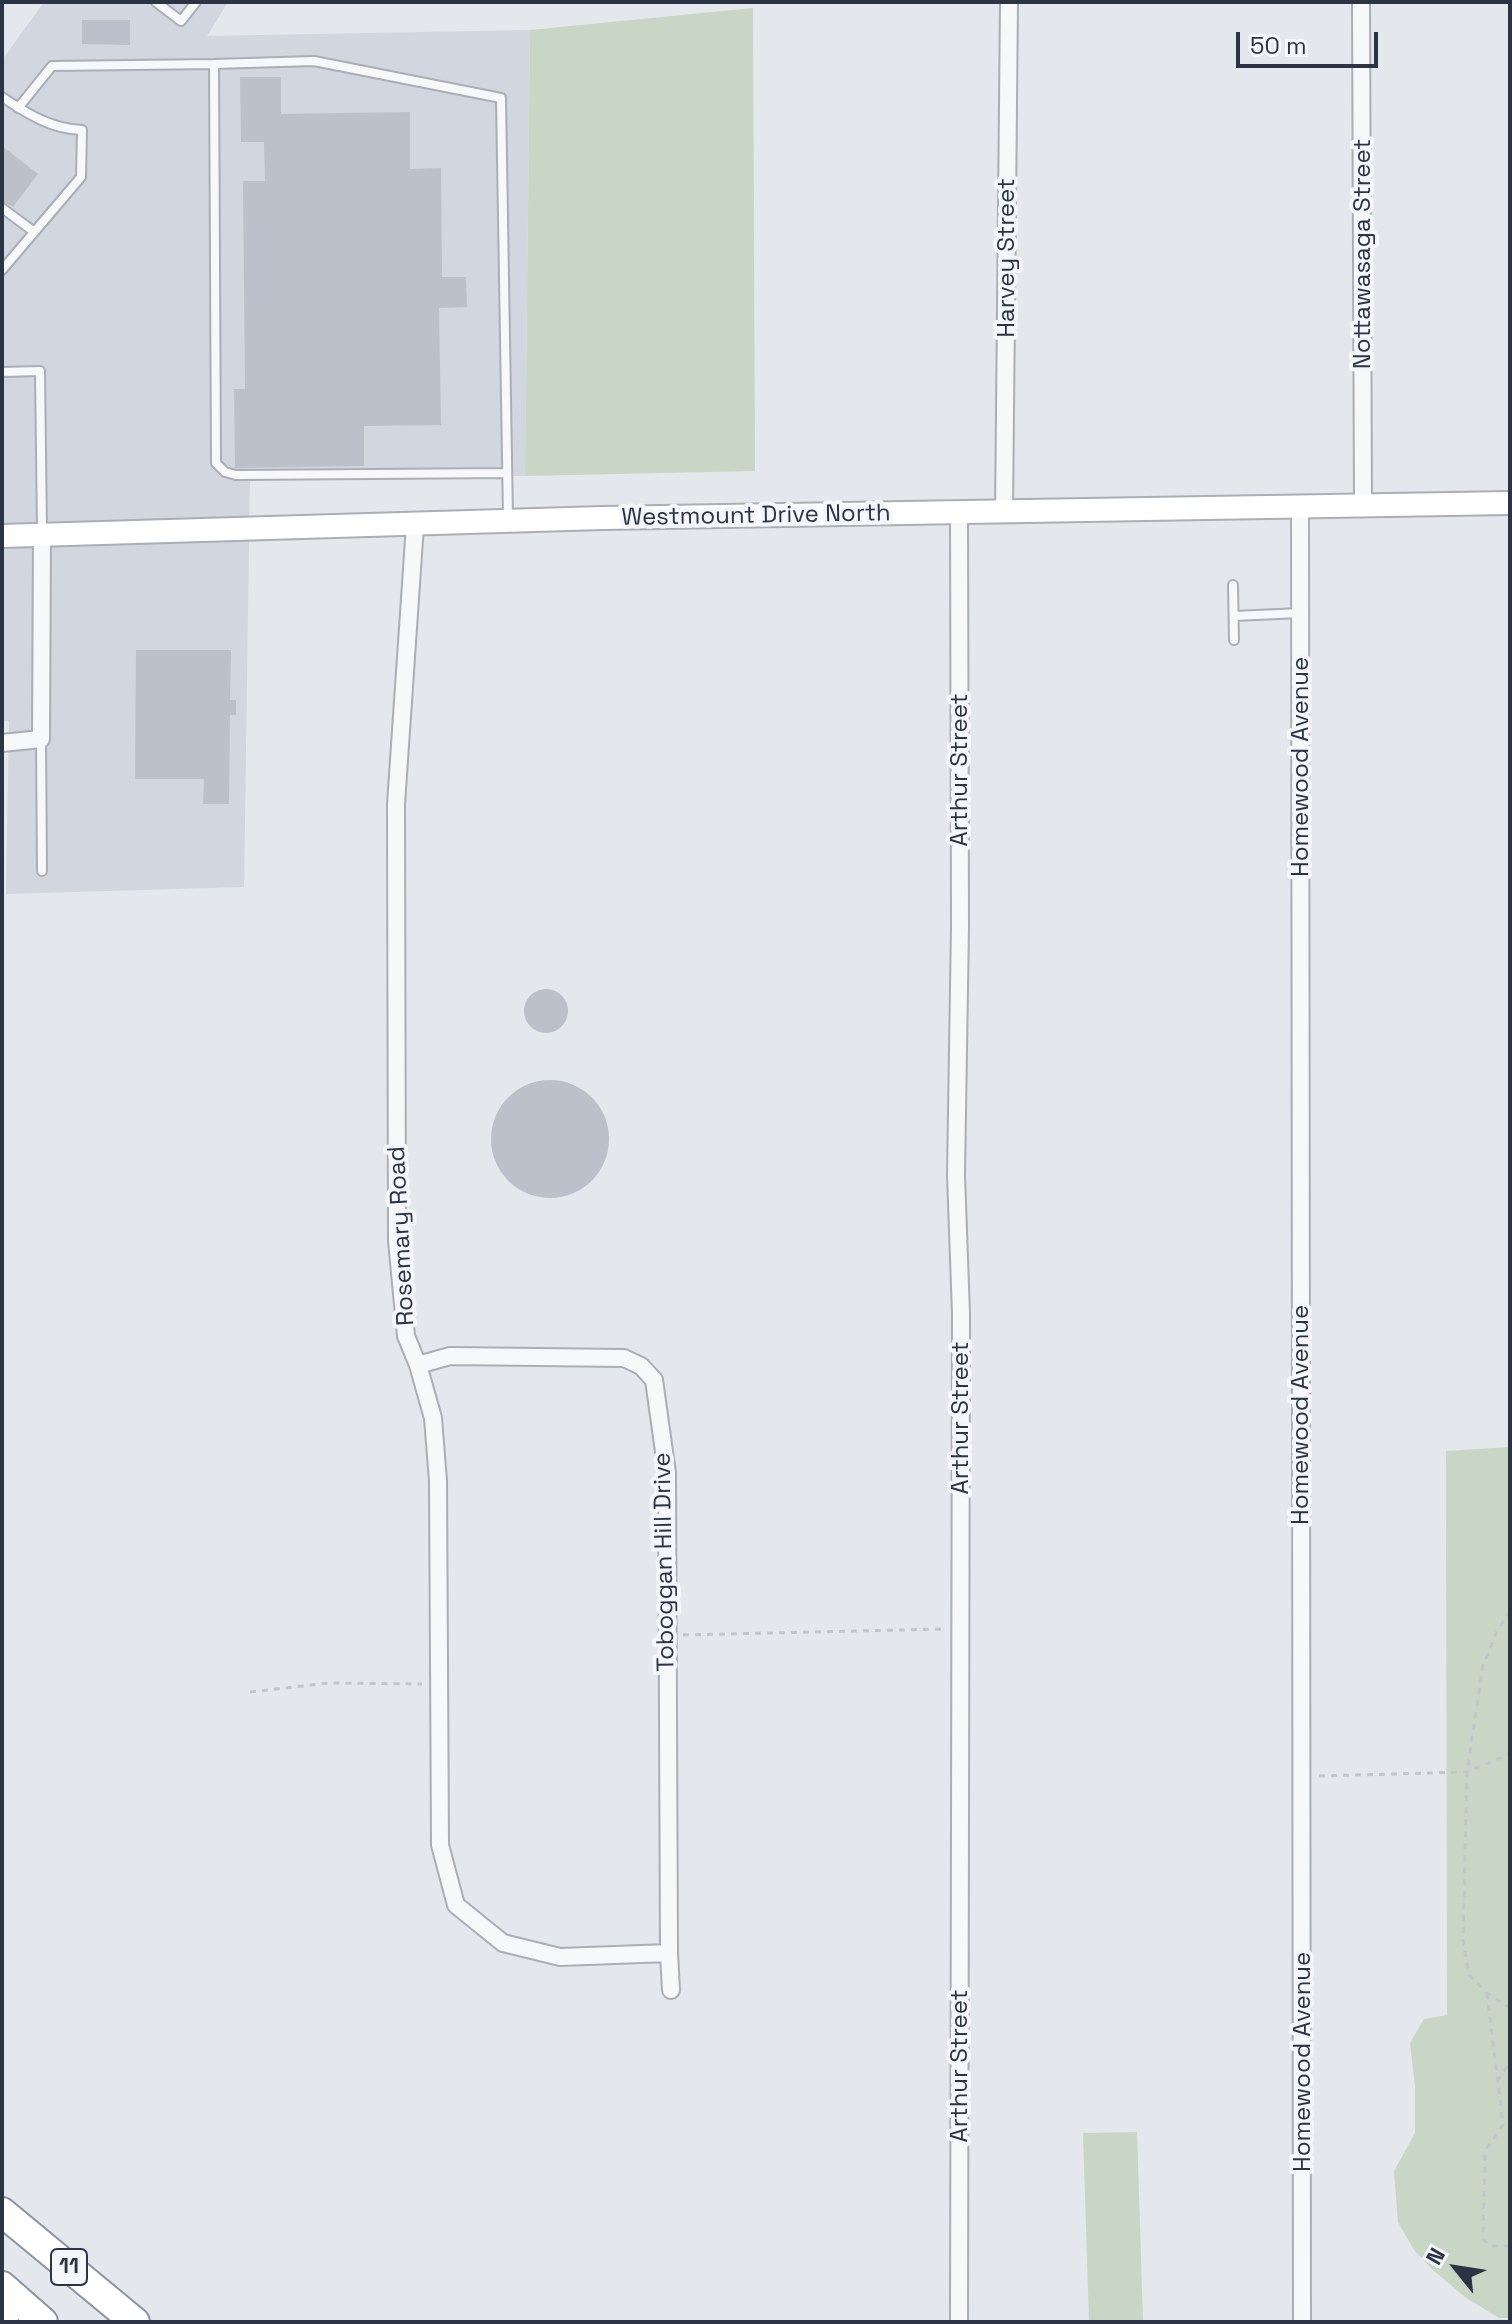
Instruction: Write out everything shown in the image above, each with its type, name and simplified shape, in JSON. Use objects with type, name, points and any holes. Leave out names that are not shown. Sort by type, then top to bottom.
[{"type":"highway","name":"11","points":[[2,2212],[135,2322]]},
{"type":"highway","name":"11","points":[[2,2286],[43,2322]]},
{"type":"street","name":"Harvey Street","points":[[1004,514],[1009,2]]},
{"type":"street","name":"Nottawasaga Street","points":[[1361,2],[1363,506]]},
{"type":"street","name":"Westmount Drive North","points":[[2,536],[508,522],[1510,503]]},
{"type":"street","name":"Homewood Avenue","points":[[1300,507],[1302,2322]]},
{"type":"street","name":"Arthur Street","points":[[959,514],[960,926],[956,1175],[961,1314],[959,2322]]},
{"type":"street","name":"Rosemary Road","points":[[415,525],[396,804],[397,1241],[406,1336],[433,1418],[438,1481],[440,1845],[456,1905],[503,1943],[560,1957],[669,1953]]},
{"type":"street","points":[[2,743],[41,739],[42,536]]},
{"type":"street","name":"Toboggan Hill Drive","points":[[418,1365],[450,1356],[624,1358],[641,1366],[654,1380],[667,1473],[671,1990]]},
{"type":"lane","points":[[156,2],[181,21],[196,2]]},
{"type":"lane","points":[[18,108],[52,66],[314,61],[501,98],[508,522]]},
{"type":"lane","points":[[214,64],[218,468],[236,475],[507,473]]},
{"type":"lane","points":[[2,97],[47,124],[67,130],[82,130],[81,177],[2,270]]},
{"type":"lane","points":[[2,208],[33,231]]},
{"type":"lane","points":[[2,372],[40,371],[42,536]]},
{"type":"lane","points":[[1233,585],[1234,640]]},
{"type":"lane","points":[[1234,616],[1300,613]]},
{"type":"lane","points":[[41,739],[42,871]]},
{"type":"path","points":[[1510,1611],[1496,1633],[1483,1666],[1467,1772],[1463,1940],[1469,1975],[1487,1993],[1510,2008]]},
{"type":"path","points":[[668,1636],[961,1628]]},
{"type":"path","points":[[250,1692],[329,1683],[439,1685]]},
{"type":"path","points":[[1303,1777],[1467,1772],[1510,1754]]},
{"type":"path","points":[[1487,1993],[1503,2125],[1485,2156],[1483,2239],[1491,2246],[1510,2246]]},
{"type":"path","points":[[1497,2081],[1510,2063]]},
{"type":"shaded area","points":[[44,2],[228,2],[207,36],[530,30],[525,476],[250,476],[244,887],[6,894],[9,721],[2,721],[2,60]]},
{"type":"green space","points":[[753,8],[755,471],[525,476],[530,30]]},
{"type":"green space","points":[[1510,1447],[1510,2318],[1499,2318],[1465,2297],[1414,2250],[1398,2222],[1394,2171],[1415,2133],[1415,2087],[1410,2043],[1424,2019],[1447,2015],[1446,1451]]},
{"type":"green space","points":[[1137,2132],[1143,2321],[1089,2322],[1083,2133]]},
{"type":"building","points":[[82,20],[130,20],[130,45],[82,44]]},
{"type":"building","points":[[240,77],[281,77],[281,114],[410,112],[410,169],[441,168],[442,277],[466,277],[467,307],[439,308],[441,425],[364,426],[364,466],[235,468],[234,389],[245,389],[243,181],[265,181],[264,142],[241,142]]},
{"type":"building","points":[[2,146],[38,174],[13,207],[2,201]]},
{"type":"building","points":[[136,650],[231,650],[230,700],[236,700],[236,715],[230,715],[229,804],[203,804],[204,779],[135,779]]},
{"type":"building","points":[[546,989],[561,996],[568,1011],[561,1026],[546,1033],[531,1026],[524,1011],[531,996]]},
{"type":"building","points":[[550,1080],[573,1085],[592,1097],[604,1116],[609,1139],[604,1162],[592,1181],[573,1193],[550,1198],[527,1193],[508,1181],[496,1162],[491,1139],[496,1116],[508,1097],[527,1085]]}]
